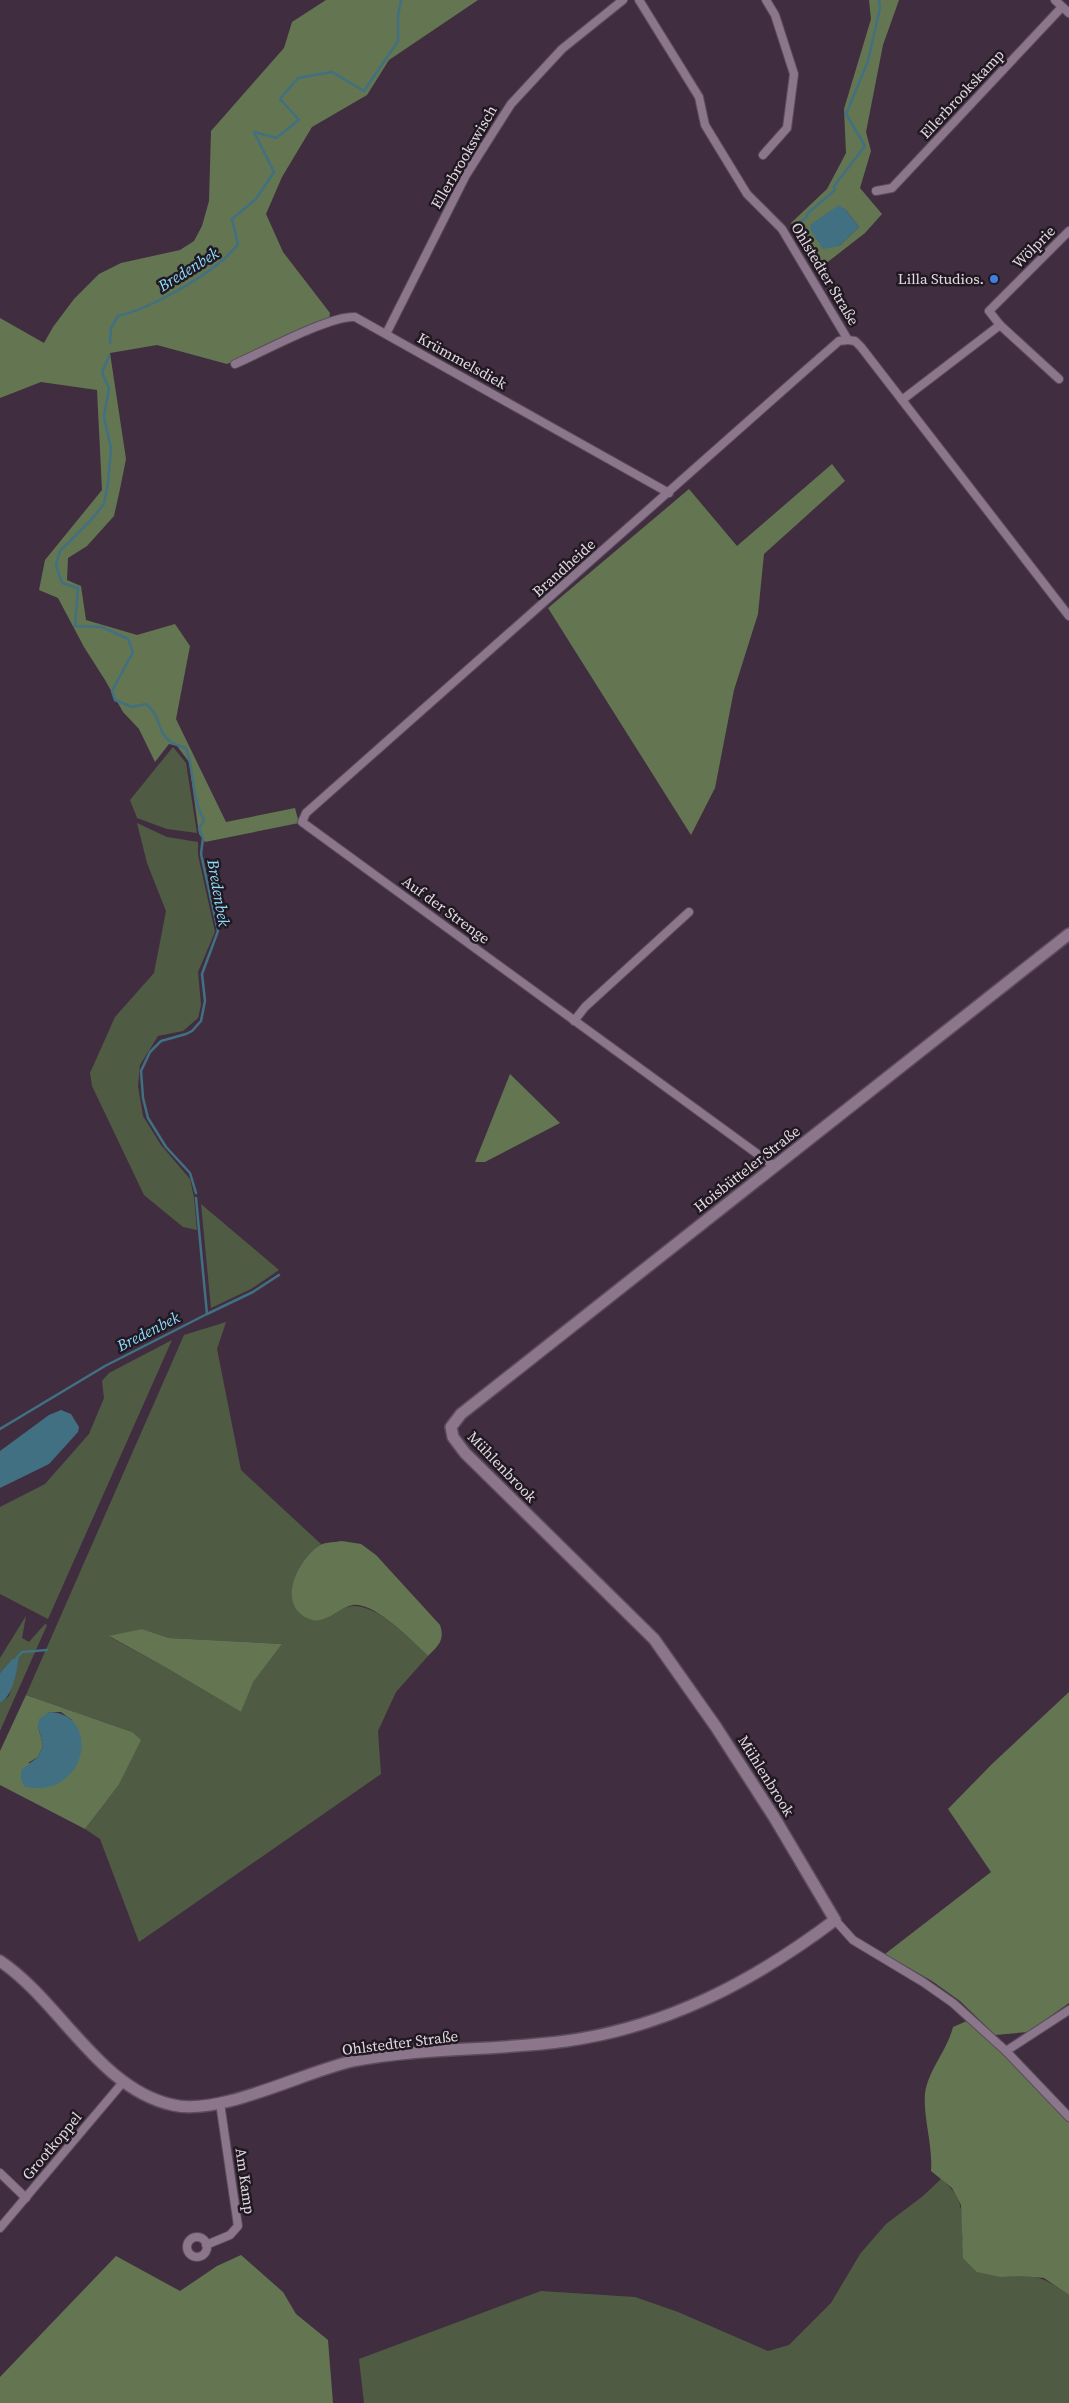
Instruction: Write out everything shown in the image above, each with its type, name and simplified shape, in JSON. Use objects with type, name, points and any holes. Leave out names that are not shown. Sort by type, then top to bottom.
[{"type":"street","name":"Ellerbrookswisch","points":[[386,334],[466,175],[511,104],[562,49],[623,0]]},
{"type":"street","name":"Ohlstedter Straße","points":[[639,0],[699,97],[705,126],[747,194],[782,229],[848,340],[855,341],[861,347],[1069,616]]},
{"type":"street","points":[[763,156],[787,128],[794,74],[775,15],[766,0]]},
{"type":"street","points":[[1055,0],[1069,13]]},
{"type":"street","name":"Ellerbrookskamp","points":[[876,191],[892,188],[1062,7]]},
{"type":"street","name":"Wölprie","points":[[1059,379],[1000,325],[988,311],[1069,231]]},
{"type":"street","name":"Krümmelsdiek","points":[[234,364],[346,316],[355,317],[669,493]]},
{"type":"street","points":[[902,400],[1000,325]]},
{"type":"street","name":"Brandheide","points":[[302,822],[306,813],[839,341],[848,340]]},
{"type":"street","name":"Auf der Strenge","points":[[302,822],[774,1166]]},
{"type":"street","points":[[574,1021],[586,1007],[689,912]]},
{"type":"street","name":"Hoisbütteler Straße","points":[[452,1432],[453,1423],[461,1414],[1069,934]]},
{"type":"street","name":"Mühlenbrook","points":[[452,1432],[456,1443],[654,1639],[748,1776],[834,1920],[846,1935],[954,2003],[1006,2051],[1069,2117]]},
{"type":"street","name":"Ohlstedter Straße","points":[[0,1961],[30,1987],[92,2052],[124,2081],[142,2093],[173,2106],[200,2107],[220,2104],[353,2061],[428,2052],[567,2041],[640,2026],[679,2012],[726,1990],[769,1966],[834,1920]]},
{"type":"street","points":[[1006,2051],[1069,2010]]},
{"type":"street","name":"Grootkoppel","points":[[0,2228],[124,2081]]},
{"type":"street","name":"Am Kamp","points":[[206,2245],[230,2235],[238,2226],[220,2104]]},
{"type":"street","points":[[0,2172],[26,2198]]},
{"type":"green space","points":[[326,0],[478,0],[389,60],[367,95],[312,127],[282,177],[266,214],[283,252],[330,313],[329,320],[227,364],[157,345],[110,353],[126,459],[120,489],[114,516],[87,546],[68,558],[67,580],[81,586],[86,620],[137,635],[175,624],[190,646],[176,719],[226,822],[295,808],[299,823],[205,842],[199,834],[189,762],[177,746],[169,744],[155,762],[139,729],[123,712],[84,647],[58,598],[39,590],[45,560],[102,490],[97,390],[41,382],[0,398],[0,318],[44,343],[53,327],[74,299],[99,274],[121,263],[180,250],[194,241],[202,226],[209,201],[211,131],[284,48],[292,22]]},
{"type":"green space","points":[[869,0],[899,0],[883,45],[866,132],[871,151],[860,188],[882,214],[865,233],[820,268],[791,223],[827,189],[846,153],[844,109],[871,19]],"holes":[[[845,209],[859,227],[839,246]]]},
{"type":"green space","points":[[832,464],[845,481],[764,554],[758,614],[734,690],[715,788],[691,835],[548,608],[689,489],[737,546]]},
{"type":"green space","points":[[173,747],[186,763],[197,833],[167,829],[137,818],[130,800]]},
{"type":"green space","points":[[137,823],[167,837],[198,842],[198,855],[215,932],[198,972],[201,1005],[198,1018],[183,1031],[158,1036],[140,1065],[138,1086],[143,1116],[161,1145],[190,1179],[194,1197],[197,1230],[183,1227],[144,1195],[92,1086],[90,1073],[115,1017],[154,973],[166,911],[147,863]]},
{"type":"green space","points":[[510,1074],[560,1123],[485,1162],[475,1162]]},
{"type":"green space","points":[[201,1204],[279,1270],[251,1289],[211,1308]]},
{"type":"green space","points":[[226,1322],[217,1349],[241,1470],[321,1544],[307,1557],[323,1619],[347,1607],[365,1608],[394,1625],[428,1656],[396,1692],[378,1731],[381,1774],[139,1942],[100,1839],[85,1829],[118,1786],[132,1732],[26,1695],[184,1335]],"holes":[[[142,1629],[169,1638],[282,1644],[252,1682],[241,1712],[110,1637]]]},
{"type":"green space","points":[[172,1340],[48,1619],[0,1594],[0,1507],[45,1484],[89,1434],[104,1398],[102,1381],[109,1373]]},
{"type":"green space","points":[[342,1541],[361,1544],[376,1555],[440,1625],[442,1635],[440,1642],[428,1656],[393,1624],[372,1610],[362,1606],[353,1605],[325,1619],[319,1620],[307,1618],[298,1611],[293,1602],[292,1592],[298,1570],[320,1545]]},
{"type":"green space","points":[[26,1616],[22,1638],[29,1642],[45,1624],[47,1625],[0,1731],[0,1703],[9,1696],[19,1660],[12,1659],[0,1673],[0,1658]]},
{"type":"green space","points":[[142,1629],[169,1638],[282,1644],[253,1682],[241,1712],[109,1636]]},
{"type":"green space","points":[[1069,1692],[1069,2003],[1028,2032],[995,2035],[960,2001],[932,1981],[885,1954],[991,1872],[948,1809],[992,1764]]},
{"type":"green space","points":[[26,1695],[132,1732],[141,1740],[118,1786],[85,1829],[0,1785],[0,1751]],"holes":[[[49,1712],[61,1712],[72,1720],[78,1760],[72,1769],[28,1763],[38,1757],[43,1746],[38,1726]]]},
{"type":"green space","points":[[967,2021],[983,2027],[1069,2117],[1069,2295],[1044,2278],[1001,2277],[977,2272],[963,2258],[961,2205],[952,2188],[931,2171],[931,2151],[925,2112],[925,2094],[930,2077],[947,2044],[953,2027]]},
{"type":"green space","points":[[941,2179],[949,2186],[958,2199],[961,2213],[962,2239],[1001,2277],[1031,2276],[1044,2280],[1069,2295],[1069,2403],[364,2403],[359,2359],[541,2291],[635,2297],[678,2312],[768,2351],[789,2345],[831,2303],[860,2254],[886,2224],[923,2196]]},
{"type":"green space","points":[[241,2255],[283,2292],[296,2314],[328,2340],[333,2403],[0,2403],[0,2377],[116,2256],[180,2291],[217,2266]]},
{"type":"water","points":[[839,205],[845,209],[859,227],[839,246],[823,249],[810,229],[811,224]]},
{"type":"water","points":[[61,1410],[71,1414],[79,1427],[78,1432],[49,1464],[0,1488],[0,1451],[49,1415]]},
{"type":"water","points":[[12,1659],[19,1659],[15,1677],[11,1690],[0,1703],[0,1673]]},
{"type":"water","points":[[49,1712],[66,1716],[76,1726],[81,1739],[80,1754],[74,1769],[63,1780],[46,1787],[25,1787],[21,1780],[21,1770],[38,1757],[43,1746],[38,1726],[39,1719]]},
{"type":"waterway","name":"Bredenbek","points":[[110,343],[111,328],[118,316],[132,312],[183,288],[215,266],[238,244],[232,219],[256,199],[274,172],[254,132],[276,138],[299,120],[280,99],[298,78],[332,72],[364,91],[398,41],[398,16],[401,0]]},
{"type":"waterway","points":[[795,225],[806,218],[808,213],[835,190],[834,186],[865,146],[846,114],[868,61],[880,8],[879,0]]},
{"type":"waterway","name":"Bredenbek","points":[[109,356],[102,373],[109,388],[104,417],[111,448],[104,504],[60,551],[56,565],[62,583],[78,588],[75,626],[102,627],[128,639],[133,652],[112,691],[115,700],[132,707],[146,704],[152,710],[168,740],[186,748],[197,803],[204,820],[199,829],[203,838],[201,854],[218,931],[202,974],[205,1001],[201,1021],[192,1031],[161,1041],[150,1052],[141,1071],[143,1098],[148,1118],[166,1147],[190,1173],[196,1193]]},
{"type":"waterway","name":"Bredenbek","points":[[0,1429],[105,1366],[207,1314],[196,1198]]},
{"type":"waterway","points":[[207,1314],[253,1292],[279,1275]]},
{"type":"waterway","points":[[16,1659],[22,1652],[47,1650]]},
{"type":"place","name":"Lilla Studios.","points":[[994,279]]}]
